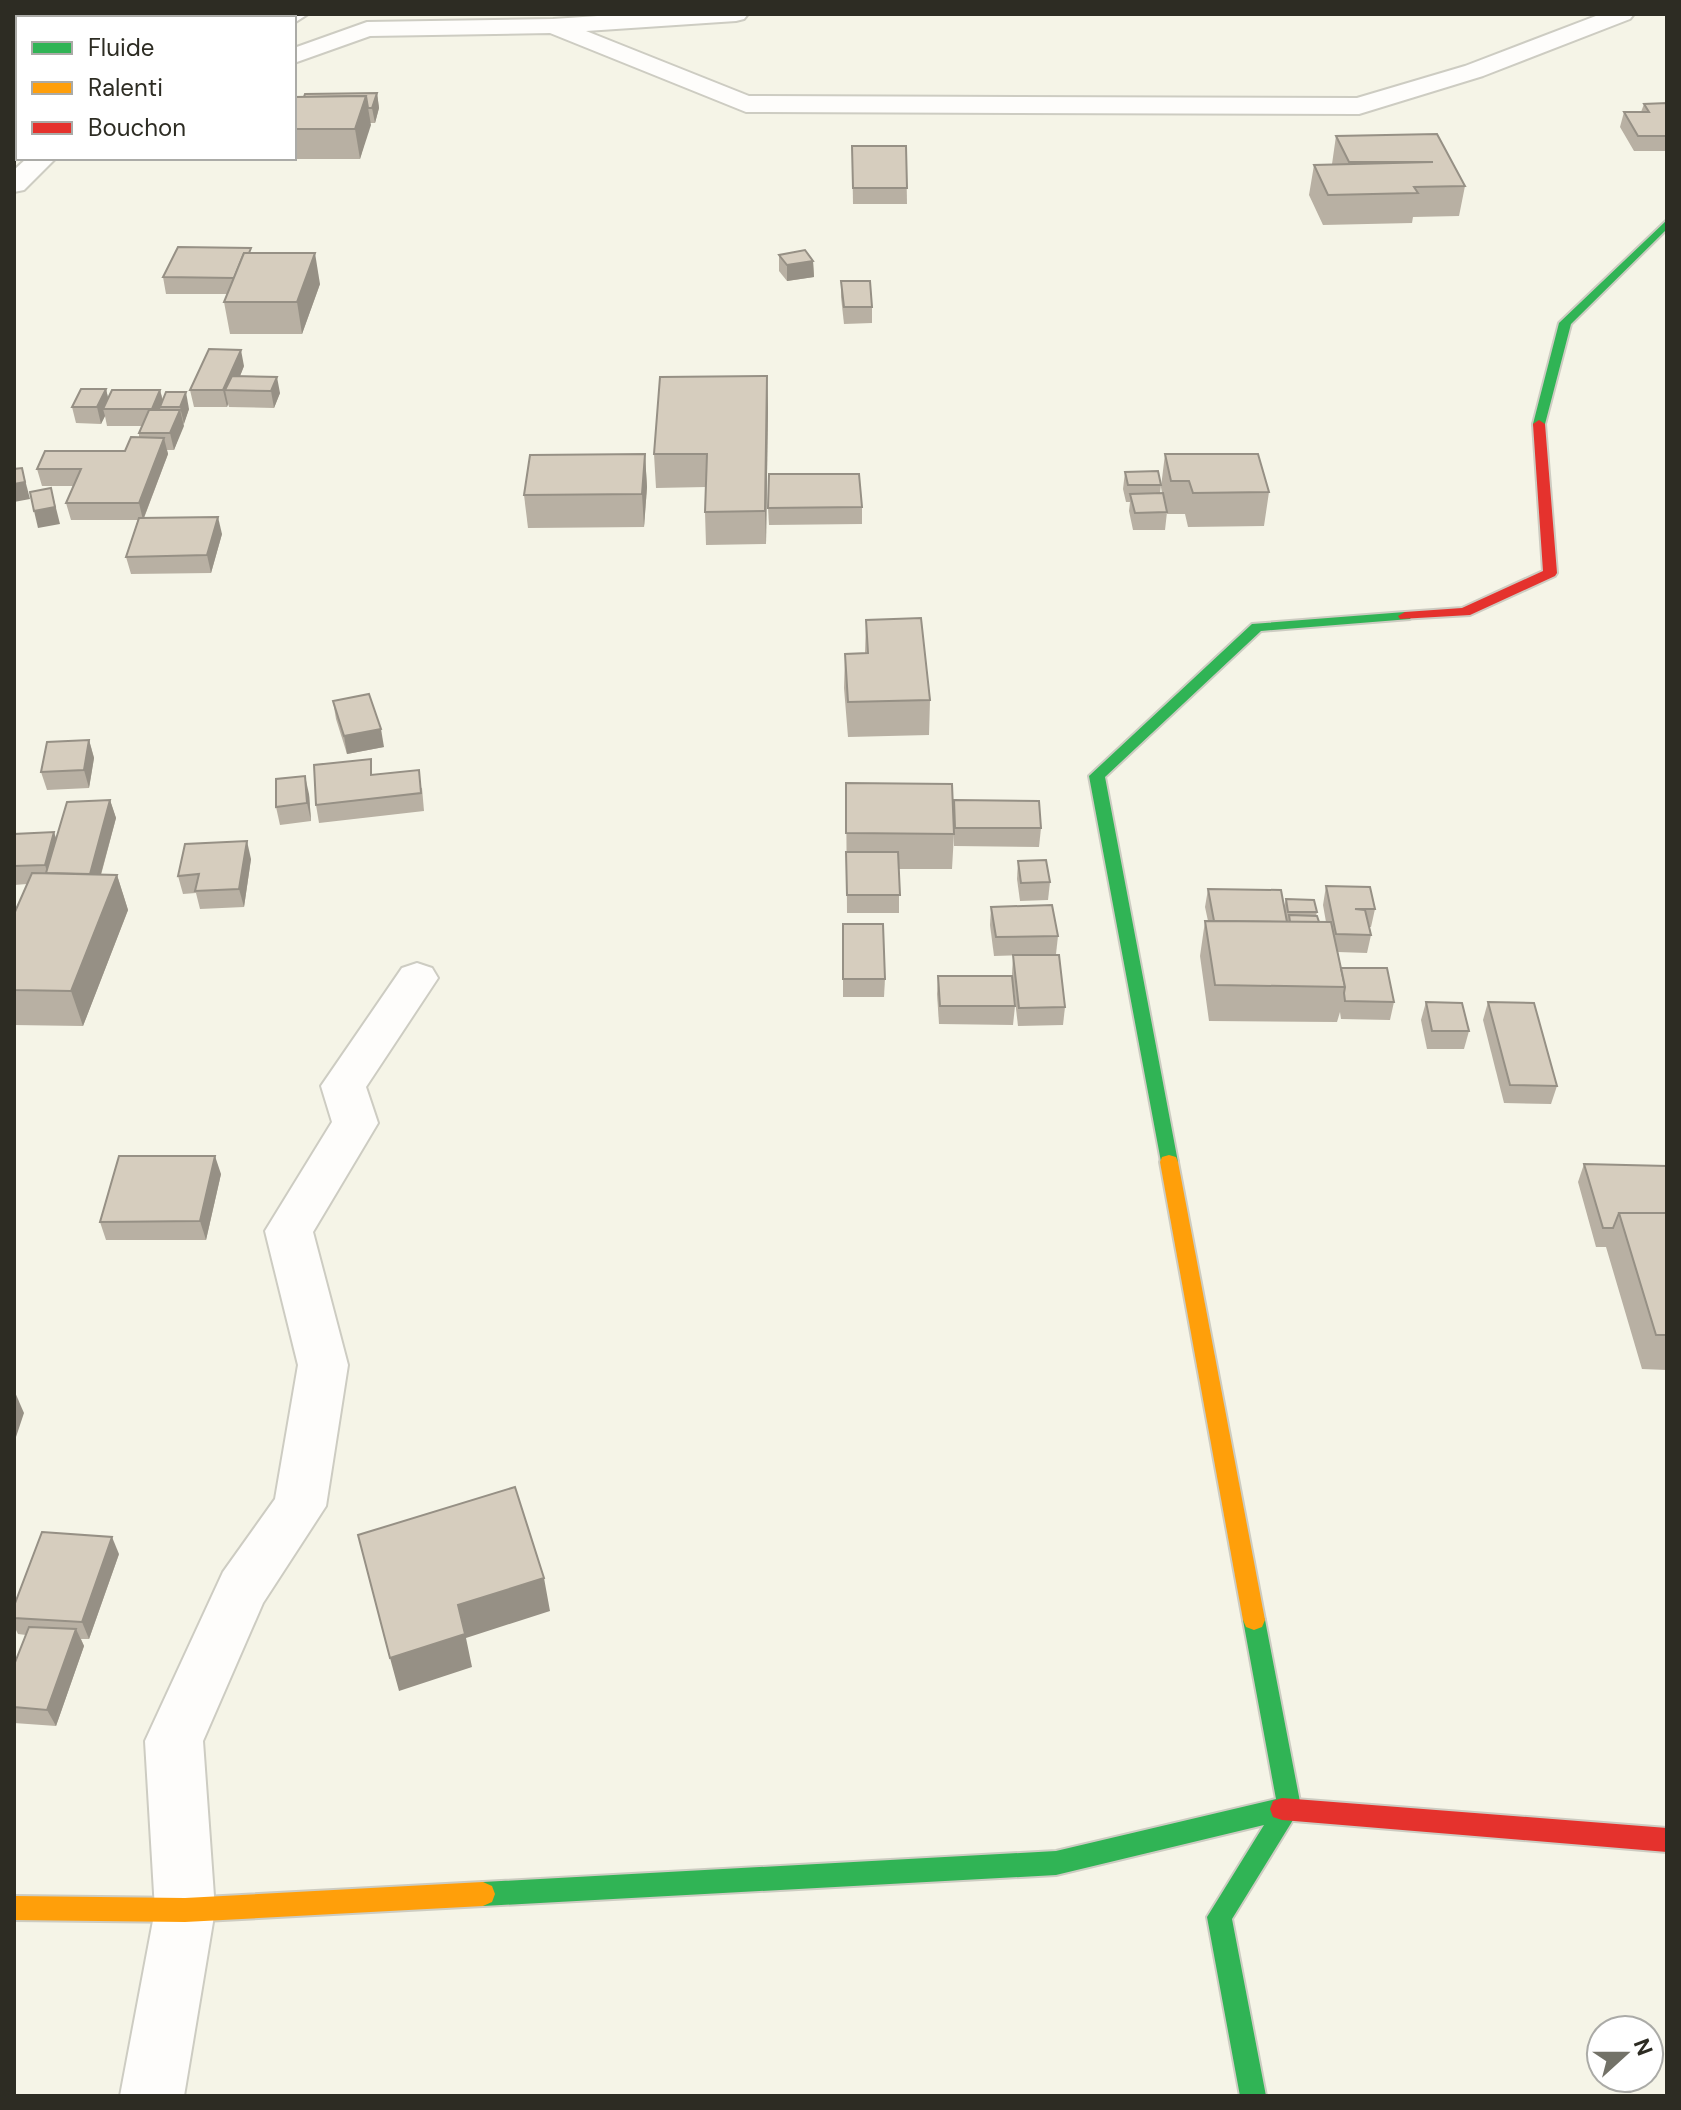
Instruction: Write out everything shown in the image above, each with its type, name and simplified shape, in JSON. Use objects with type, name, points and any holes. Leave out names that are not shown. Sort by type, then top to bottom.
[{"type":"street","points":[[296,55],[367,29],[553,26],[736,14]]},
{"type":"street","points":[[553,26],[746,104],[1359,106],[1474,71],[1622,14]]},
{"type":"street","points":[[14,184],[41,160]]},
{"type":"street","points":[[1253,2096],[1219,1917],[1289,1807],[1097,776],[1257,627],[1465,612],[1550,573],[1538,430],[1565,323],[1667,223]]},
{"type":"street","points":[[152,2096],[185,1910],[174,1741],[242,1589],[300,1506],[323,1365],[289,1231],[355,1123],[343,1086],[417,978]]},
{"type":"street","points":[[14,1908],[185,1910],[1056,1863],[1289,1807],[1667,1840]]},
{"type":"building","points":[[377,93],[372,108],[368,108],[366,96],[304,97],[305,94]]},
{"type":"building","points":[[366,96],[355,129],[296,129],[296,97]]},
{"type":"building","points":[[1667,103],[1667,136],[1638,136],[1624,112],[1649,112],[1644,104]]},
{"type":"building","points":[[1437,134],[1465,186],[1414,187],[1418,193],[1328,195],[1314,165],[1433,162],[1349,162],[1336,136]]},
{"type":"building","points":[[852,146],[906,146],[907,188],[853,188]]},
{"type":"building","points":[[178,247],[251,248],[249,253],[244,253],[234,278],[163,277]]},
{"type":"building","points":[[805,250],[813,261],[787,265],[779,255]]},
{"type":"building","points":[[244,253],[315,253],[297,302],[224,302]]},
{"type":"building","points":[[841,281],[870,281],[872,307],[844,307]]},
{"type":"building","points":[[209,349],[241,350],[223,390],[190,390]]},
{"type":"building","points":[[232,376],[277,377],[271,391],[225,390]]},
{"type":"building","points":[[767,376],[765,511],[705,512],[707,454],[654,454],[660,377]]},
{"type":"building","points":[[81,389],[106,389],[97,407],[72,407]]},
{"type":"building","points":[[112,390],[160,390],[152,409],[103,409]]},
{"type":"building","points":[[166,392],[186,392],[180,407],[160,407]]},
{"type":"building","points":[[149,410],[180,410],[170,433],[139,433]]},
{"type":"building","points":[[131,437],[164,438],[139,503],[66,503],[81,469],[37,469],[45,451],[125,451]]},
{"type":"building","points":[[645,454],[642,494],[524,495],[530,455]]},
{"type":"building","points":[[1165,454],[1258,454],[1269,492],[1193,493],[1189,481],[1171,481]]},
{"type":"building","points":[[22,468],[25,482],[14,484],[14,469]]},
{"type":"building","points":[[1158,471],[1161,485],[1128,485],[1125,472]]},
{"type":"building","points":[[769,474],[859,474],[862,507],[768,508]]},
{"type":"building","points":[[51,488],[55,507],[34,511],[30,492]]},
{"type":"building","points":[[1163,493],[1167,512],[1135,513],[1130,494]]},
{"type":"building","points":[[218,517],[207,555],[126,557],[139,518]]},
{"type":"building","points":[[921,618],[930,700],[848,702],[845,654],[868,653],[866,620]]},
{"type":"building","points":[[369,694],[381,729],[344,736],[333,701]]},
{"type":"building","points":[[89,740],[84,770],[41,772],[47,742]]},
{"type":"building","points":[[371,759],[371,775],[419,770],[421,793],[316,805],[314,765]]},
{"type":"building","points":[[305,776],[307,803],[276,807],[276,779]]},
{"type":"building","points":[[846,783],[952,784],[954,834],[846,833]]},
{"type":"building","points":[[110,800],[90,874],[46,873],[67,802]]},
{"type":"building","points":[[954,800],[1039,801],[1041,828],[955,828]]},
{"type":"building","points":[[54,832],[45,865],[14,866],[14,834]]},
{"type":"building","points":[[247,841],[239,889],[195,891],[199,874],[178,876],[185,844]]},
{"type":"building","points":[[846,852],[898,852],[900,895],[847,895]]},
{"type":"building","points":[[1046,860],[1050,882],[1021,883],[1018,861]]},
{"type":"building","points":[[32,873],[117,875],[71,991],[14,990],[14,914]]},
{"type":"building","points":[[1326,886],[1370,887],[1375,909],[1355,909],[1365,910],[1371,935],[1336,934]]},
{"type":"building","points":[[1208,889],[1281,890],[1287,922],[1214,921]]},
{"type":"building","points":[[1286,899],[1314,900],[1317,912],[1288,912]]},
{"type":"building","points":[[1052,905],[1058,936],[996,937],[991,907]]},
{"type":"building","points":[[1289,915],[1317,916],[1319,922],[1290,922]]},
{"type":"building","points":[[1205,921],[1331,922],[1345,987],[1215,985]]},
{"type":"building","points":[[843,924],[883,924],[885,979],[843,979]]},
{"type":"building","points":[[1013,955],[1059,955],[1065,1007],[1019,1008]]},
{"type":"building","points":[[1341,968],[1387,968],[1394,1002],[1345,1001]]},
{"type":"building","points":[[938,976],[1012,976],[1015,1006],[940,1006]]},
{"type":"building","points":[[1426,1002],[1462,1003],[1469,1031],[1432,1031]]},
{"type":"building","points":[[1488,1002],[1534,1003],[1557,1086],[1510,1085]]},
{"type":"building","points":[[119,1156],[215,1156],[200,1221],[100,1222]]},
{"type":"building","points":[[1584,1164],[1667,1166],[1667,1213],[1619,1213],[1613,1228],[1603,1228]]},
{"type":"building","points":[[1619,1213],[1667,1213],[1667,1335],[1656,1335]]},
{"type":"building","points":[[515,1487],[544,1578],[458,1605],[465,1634],[390,1658],[358,1535]]},
{"type":"building","points":[[42,1532],[112,1537],[82,1622],[14,1618],[14,1606]]},
{"type":"building","points":[[29,1627],[76,1629],[47,1710],[14,1707],[14,1665]]},
{"type":"traffic: fast","points":[[1539,424],[1565,323],[1667,223]]},
{"type":"traffic: fast","points":[[1169,1162],[1097,776],[1257,627],[1405,616]]},
{"type":"traffic: fast","points":[[1253,2096],[1219,1917],[1289,1807],[1254,1620]]},
{"type":"traffic: fast","points":[[483,1894],[1056,1863],[1282,1809]]},
{"type":"traffic: slow","points":[[1169,1162],[1254,1620]]},
{"type":"traffic: slow","points":[[14,1908],[185,1910],[483,1894]]},
{"type":"traffic: jam","points":[[1405,616],[1465,612],[1550,573],[1539,424]]},
{"type":"traffic: jam","points":[[1282,1809],[1667,1840]]}]
